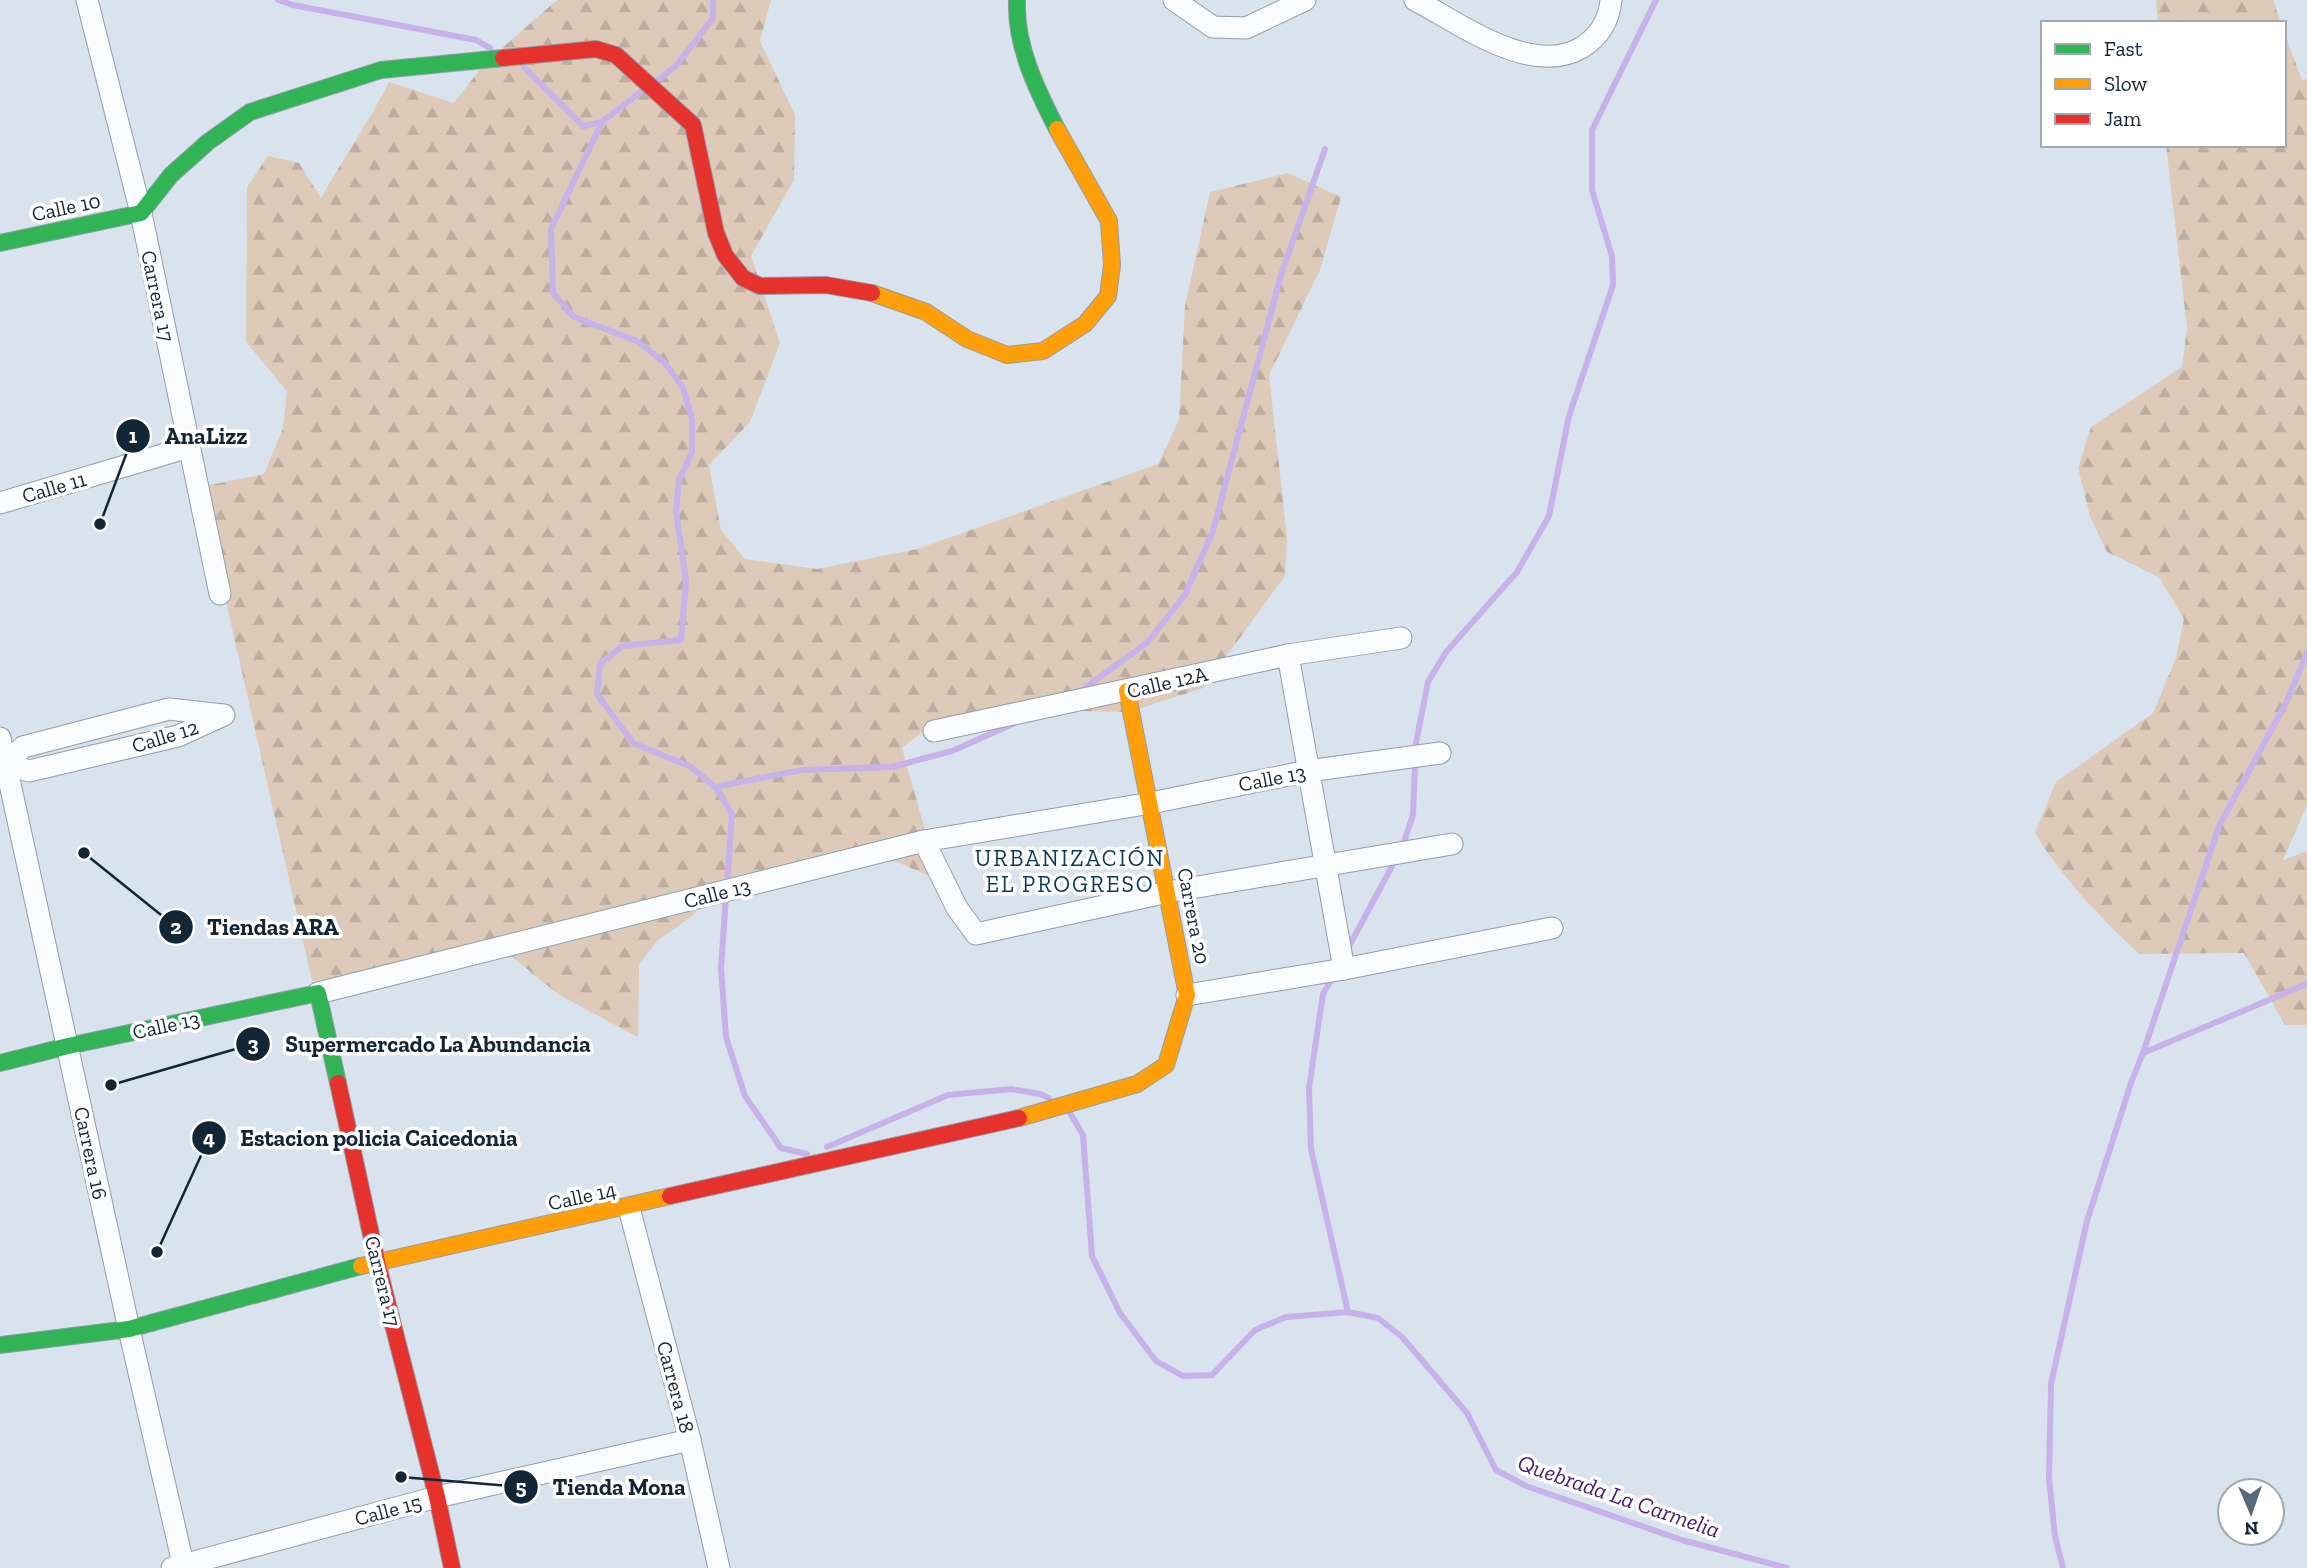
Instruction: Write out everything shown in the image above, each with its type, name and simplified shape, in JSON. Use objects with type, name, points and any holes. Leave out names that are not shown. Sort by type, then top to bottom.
[{"type":"street","name":"Carrera 17","points":[[87,0],[141,213],[220,594]]},
{"type":"street","points":[[141,213],[171,175],[208,142],[250,112],[381,70],[596,49],[616,55],[693,125],[716,233],[724,256],[743,278],[760,286],[826,285],[866,291],[926,312],[967,339],[1007,355],[1043,351],[1085,324],[1108,296],[1112,265],[1110,221],[1080,173],[1035,86],[1016,21],[1017,0]]},
{"type":"street","points":[[1174,0],[1213,27],[1246,28],[1305,0]]},
{"type":"street","points":[[1415,0],[1494,44],[1526,54],[1567,56],[1593,41],[1609,16],[1611,0]]},
{"type":"street","name":"Calle 10","points":[[0,243],[141,213]]},
{"type":"street","name":"Calle 11","points":[[0,503],[188,447]]},
{"type":"street","name":"Calle 12A","points":[[934,731],[1288,655],[1401,638]]},
{"type":"street","points":[[1288,655],[1344,969]]},
{"type":"street","name":"Carrera 20","points":[[1127,691],[1187,995],[1166,1065]]},
{"type":"street","name":"Calle 12","points":[[169,709],[223,715],[178,736],[29,771],[3,764],[23,747],[169,709]]},
{"type":"street","name":"Carrera 16","points":[[0,738],[3,764],[68,1046],[179,1567]]},
{"type":"street","name":"Calle 13","points":[[0,1063],[318,993],[924,841],[1151,803],[1308,771],[1440,753]]},
{"type":"street","points":[[924,841],[957,908],[976,934],[1168,892],[1452,844]]},
{"type":"street","points":[[1187,995],[1344,969],[1552,928]]},
{"type":"street","name":"Carrera 17","points":[[318,993],[377,1262],[437,1497],[452,1568]]},
{"type":"street","name":"Calle 14","points":[[0,1345],[129,1329],[377,1262],[629,1208],[749,1178],[1021,1118],[1137,1084],[1166,1065]]},
{"type":"street","name":"Carrera 18","points":[[629,1208],[690,1440],[719,1568]]},
{"type":"street","name":"Calle 15","points":[[179,1567],[437,1497],[690,1440]]},
{"type":"green space","points":[[557,0],[771,0],[760,41],[795,115],[794,180],[751,256],[780,343],[750,422],[709,465],[721,530],[745,559],[817,569],[917,549],[1158,464],[1179,420],[1185,306],[1210,192],[1288,173],[1341,197],[1320,270],[1269,375],[1287,537],[1285,576],[1203,688],[1129,712],[1021,710],[931,725],[902,748],[939,880],[885,857],[814,857],[754,876],[708,899],[692,916],[656,942],[639,965],[638,1037],[559,995],[512,957],[312,981],[200,487],[264,474],[283,428],[287,391],[246,342],[247,187],[268,156],[299,163],[321,198],[389,82],[454,103],[485,63]]},
{"type":"green space","points":[[2156,0],[2273,0],[2280,21],[2158,21]]},
{"type":"green space","points":[[2286,37],[2302,80],[2307,79],[2307,805],[2283,860],[2307,851],[2307,1025],[2285,1025],[2244,953],[2139,954],[2083,897],[2035,833],[2056,782],[2153,713],[2176,658],[2184,619],[2159,577],[2107,552],[2090,516],[2078,468],[2091,427],[2182,367],[2187,328],[2166,147],[2286,147]]},
{"type":"waterway","points":[[278,0],[476,40],[490,48]]},
{"type":"waterway","name":"Quebrada La Carmelia","points":[[657,81],[676,66],[713,18],[713,0]]},
{"type":"waterway","points":[[1402,848],[1413,815],[1416,743],[1428,682],[1446,652],[1517,572],[1549,516],[1569,416],[1613,285],[1612,256],[1592,190],[1592,130],[1656,0]]},
{"type":"waterway","points":[[524,67],[583,126],[602,122]]},
{"type":"waterway","name":"Quebrada La Carmelia","points":[[642,91],[602,122],[551,229],[553,293],[574,317],[637,341],[665,363],[683,388],[692,419],[692,452],[679,480],[676,511],[686,581],[681,640],[622,646],[600,664],[597,694],[633,743],[691,767],[715,787],[732,814],[727,885]]},
{"type":"waterway","points":[[1079,692],[1147,643],[1185,595],[1213,531],[1281,275],[1325,149]]},
{"type":"waterway","points":[[2063,1568],[2055,1536],[2049,1478],[2051,1384],[2087,1221],[2219,826],[2285,705],[2307,653]]},
{"type":"waterway","points":[[715,787],[802,770],[892,767],[952,751],[1015,723]]},
{"type":"waterway","points":[[1347,950],[1397,857]]},
{"type":"waterway","name":"Quebrada La Carmelia","points":[[726,896],[721,968],[726,1037],[745,1096],[781,1148],[807,1154]]},
{"type":"waterway","points":[[1334,975],[1323,994],[1309,1088],[1311,1149],[1348,1312]]},
{"type":"waterway","points":[[2143,1053],[2307,984]]},
{"type":"waterway","name":"Quebrada La Carmelia","points":[[827,1147],[948,1095],[1011,1089],[1049,1098]]},
{"type":"waterway","name":"Quebrada La Carmelia","points":[[1069,1111],[1083,1135],[1092,1256],[1120,1313],[1156,1361],[1183,1376],[1212,1375],[1255,1330],[1286,1317],[1348,1312],[1378,1318],[1402,1337],[1467,1413],[1496,1470],[1526,1486],[1682,1540],[1787,1568]]},
{"type":"traffic: fast","points":[[1017,0],[1017,17],[1024,51],[1035,83],[1057,129]]},
{"type":"traffic: fast","points":[[0,243],[141,213],[171,175],[208,142],[250,112],[381,70],[503,58]]},
{"type":"traffic: fast","points":[[0,1063],[318,993],[338,1083]]},
{"type":"traffic: fast","points":[[0,1345],[129,1329],[361,1266]]},
{"type":"traffic: slow","points":[[872,293],[926,312],[967,339],[1007,355],[1043,351],[1085,324],[1108,296],[1112,265],[1109,221],[1057,129]]},
{"type":"traffic: slow","points":[[1019,1118],[1137,1084],[1166,1065],[1187,995],[1127,691]]},
{"type":"traffic: slow","points":[[361,1266],[670,1196]]},
{"type":"traffic: jam","points":[[503,58],[596,49],[616,55],[693,125],[716,233],[725,255],[743,278],[760,286],[826,285],[872,293]]},
{"type":"traffic: jam","points":[[338,1083],[377,1262],[437,1497],[452,1568]]},
{"type":"traffic: jam","points":[[670,1196],[1019,1118]]},
{"type":"place","name":"AnaLizz","points":[[100,524]]},
{"type":"place","name":"Tiendas ARA","points":[[84,853]]},
{"type":"place","name":"Supermercado La Abundancia","points":[[111,1085]]},
{"type":"place","name":"Estacion policia Caicedonia","points":[[157,1252]]},
{"type":"place","name":"Tienda Mona","points":[[401,1477]]},
{"type":"district","name":"URBANIZACIÓN EL PROGRESO","points":[[1070,871]]}]
